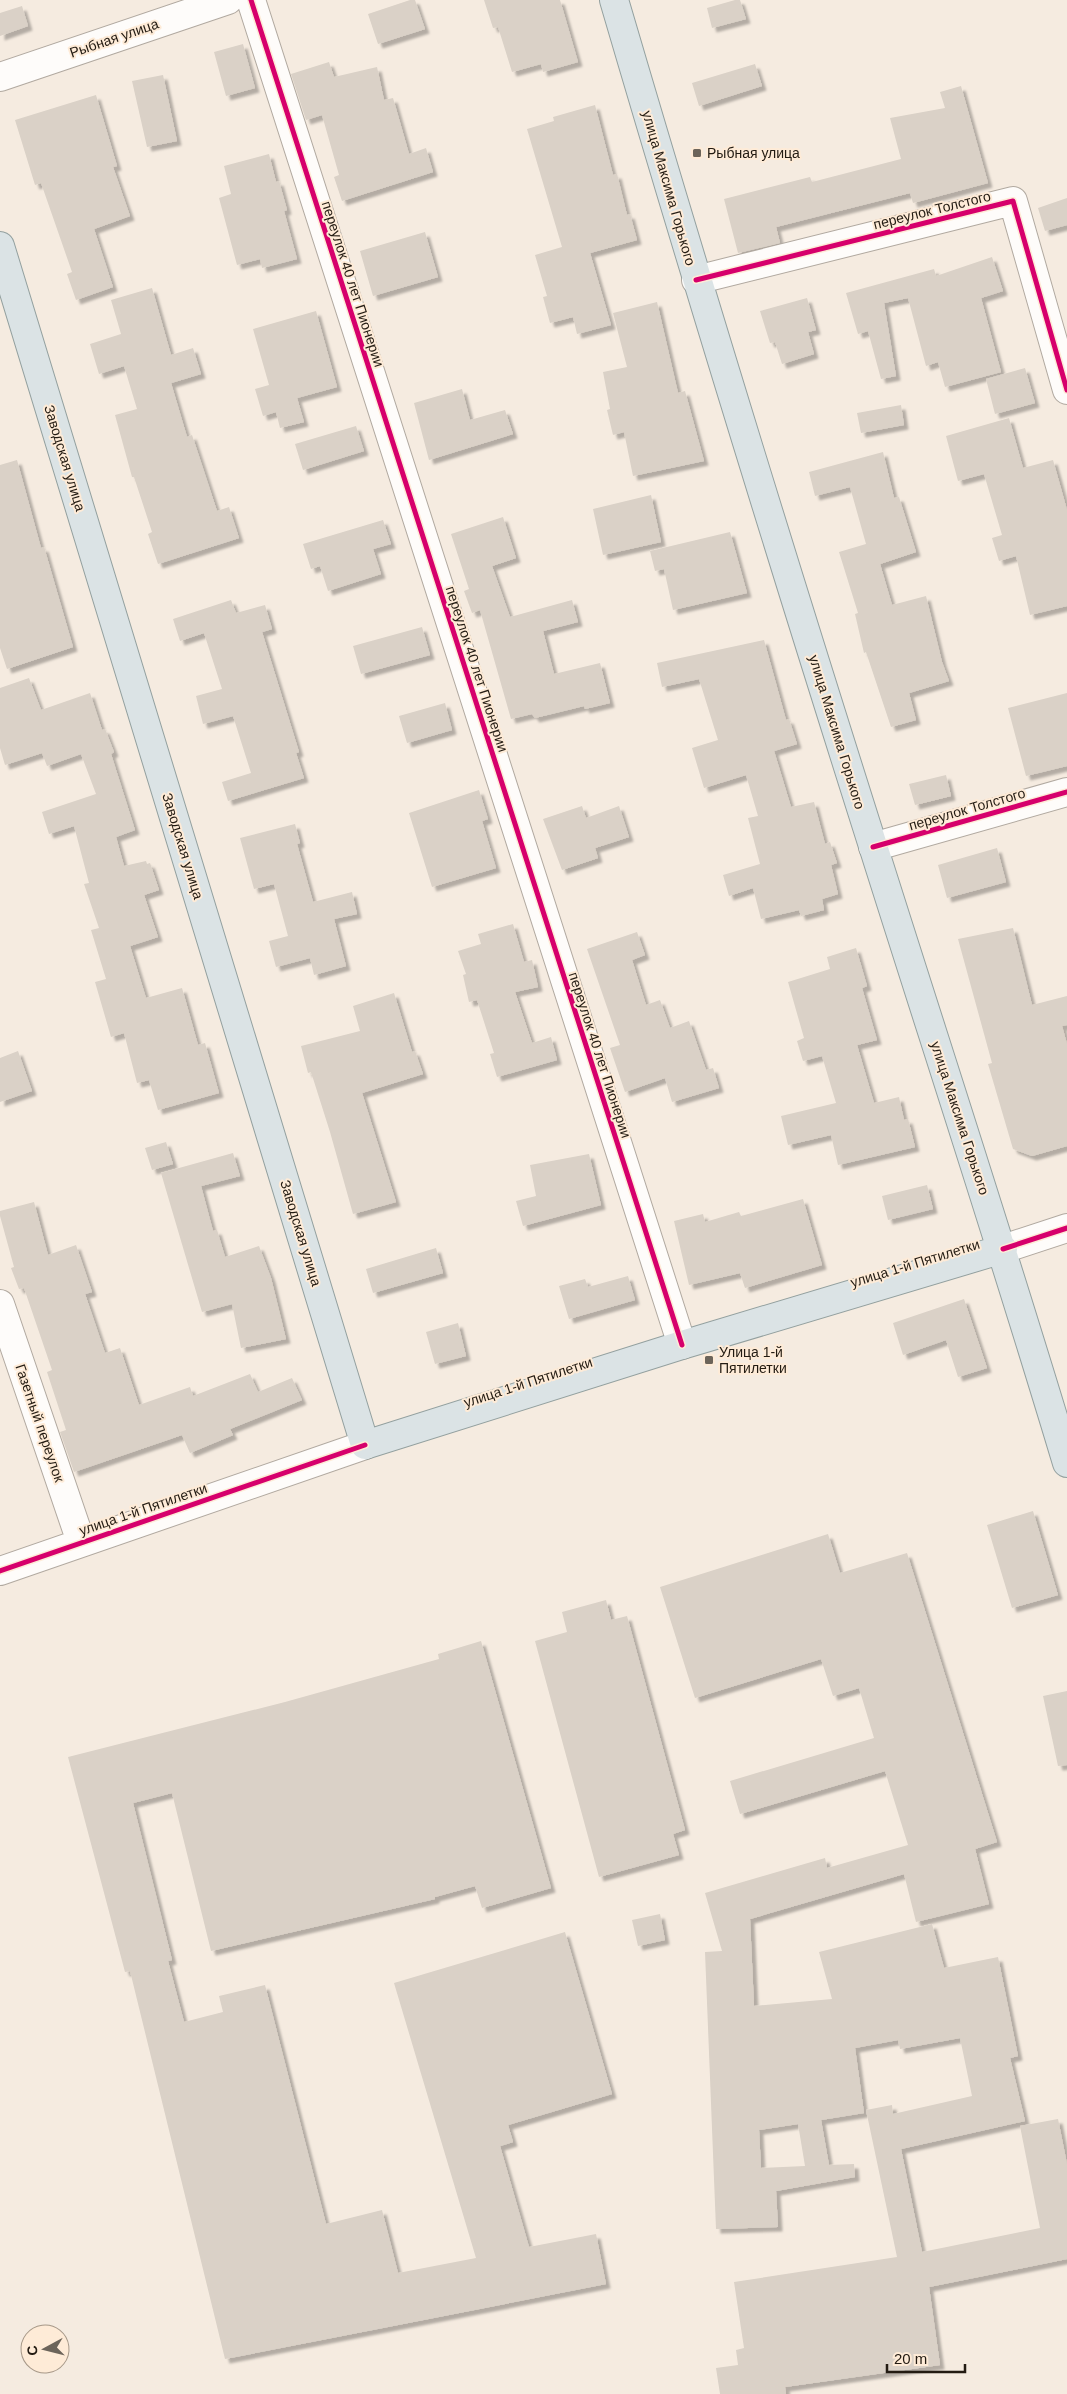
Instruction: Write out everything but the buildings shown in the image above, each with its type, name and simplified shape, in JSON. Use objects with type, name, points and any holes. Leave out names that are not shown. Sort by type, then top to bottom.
[{"type":"main road","name":"улица Максима Горького","points":[[614,0],[696,280],[873,847],[1003,1249],[1067,1462]]},
{"type":"main road","name":"Заводская улица","points":[[0,246],[365,1445]]},
{"type":"main road","name":"улица 1-й Пятилетки","points":[[365,1445],[682,1345],[1003,1249]]},
{"type":"street","name":"Рыбная улица","points":[[0,77],[228,0]]},
{"type":"street","name":"переулок 40 лет Пионерии","points":[[250,0],[682,1345]]},
{"type":"street","name":"переулок Толстого","points":[[696,280],[1013,201],[1067,390]]},
{"type":"street","name":"переулок Толстого","points":[[873,847],[1067,792]]},
{"type":"street","name":"улица 1-й Пятилетки","points":[[1003,1249],[1067,1228]]},
{"type":"street","name":"Газетный переулок","points":[[0,1304],[81,1542]]},
{"type":"street","name":"улица 1-й Пятилетки","points":[[0,1571],[365,1445]]},
{"type":"cycle path","points":[[251,0],[682,1345]]},
{"type":"cycle path","points":[[696,280],[1013,201],[1067,390]]},
{"type":"cycle path","points":[[873,847],[1067,792]]},
{"type":"cycle path","points":[[1003,1249],[1067,1228]]},
{"type":"cycle path","points":[[0,1571],[365,1445]]},
{"type":"place","name":"Рыбная улица","points":[[697,153]]},
{"type":"place","name":"Улица 1-й Пятилетки","points":[[709,1360]]}]
